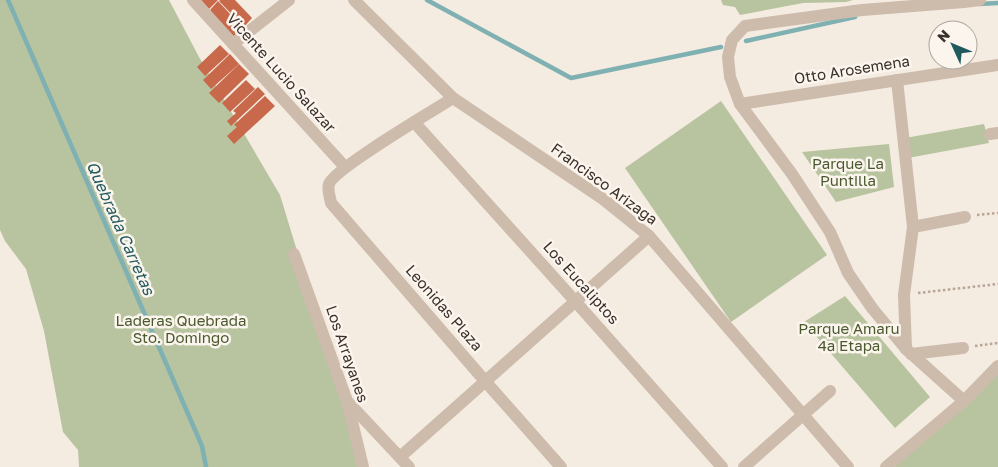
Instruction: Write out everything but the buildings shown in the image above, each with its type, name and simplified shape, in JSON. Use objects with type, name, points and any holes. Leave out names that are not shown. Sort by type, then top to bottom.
[{"type":"street","name":"Vicente Lucio Salazar","points":[[193,0],[345,167]]},
{"type":"street","points":[[233,44],[289,0]]},
{"type":"street","name":"Francisco Arizaga","points":[[354,0],[453,98],[603,199],[649,236],[848,467]]},
{"type":"street","points":[[964,401],[908,352],[872,308],[848,272],[830,232],[792,174],[740,104],[730,77],[728,57],[732,40],[745,26],[862,10],[980,0]]},
{"type":"street","name":"Otto Arosemena","points":[[740,104],[998,65]]},
{"type":"street","points":[[897,80],[913,227],[904,295],[908,352]]},
{"type":"street","name":"Leonidas Plaza","points":[[453,98],[345,167],[330,182],[328,190],[331,203],[561,467]]},
{"type":"street","name":"Los Eucaliptos","points":[[414,122],[722,467]]},
{"type":"street","points":[[913,227],[965,217]]},
{"type":"street","points":[[347,401],[405,462],[485,381],[649,236]]},
{"type":"street","name":"Los Arrayanes","points":[[294,254],[347,401],[363,467]]},
{"type":"street","points":[[908,352],[963,348]]},
{"type":"street","points":[[891,466],[964,401],[998,366]]},
{"type":"street","points":[[744,467],[830,391]]},
{"type":"path","points":[[965,217],[998,213]]},
{"type":"path","points":[[904,295],[998,284]]},
{"type":"path","points":[[963,348],[998,343]]},
{"type":"green space","name":"Laderas Quebrada Sto. Domingo","points":[[0,0],[169,0],[199,57],[280,195],[363,467],[79,467],[78,450],[63,432],[44,331],[26,269],[5,241],[0,230]]},
{"type":"green space","points":[[721,0],[853,0],[846,2],[803,3],[740,15],[735,7],[723,5]]},
{"type":"green space","points":[[721,101],[827,255],[731,322],[625,168]]},
{"type":"green space","points":[[984,124],[989,143],[908,158],[905,138]]},
{"type":"green space","name":"Parque La Puntilla","points":[[889,144],[894,187],[836,202],[802,152]]},
{"type":"green space","name":"Parque Amaru 4ª Etapa","points":[[845,296],[930,397],[895,428],[804,322]]},
{"type":"green space","points":[[998,366],[998,467],[896,467],[891,463]]},
{"type":"waterway","name":"Quebrada Carretas","points":[[8,0],[202,446],[206,467]]},
{"type":"waterway","points":[[427,0],[571,78],[721,47]]},
{"type":"waterway","points":[[979,4],[998,3]]},
{"type":"waterway","points":[[746,41],[855,17]]}]
